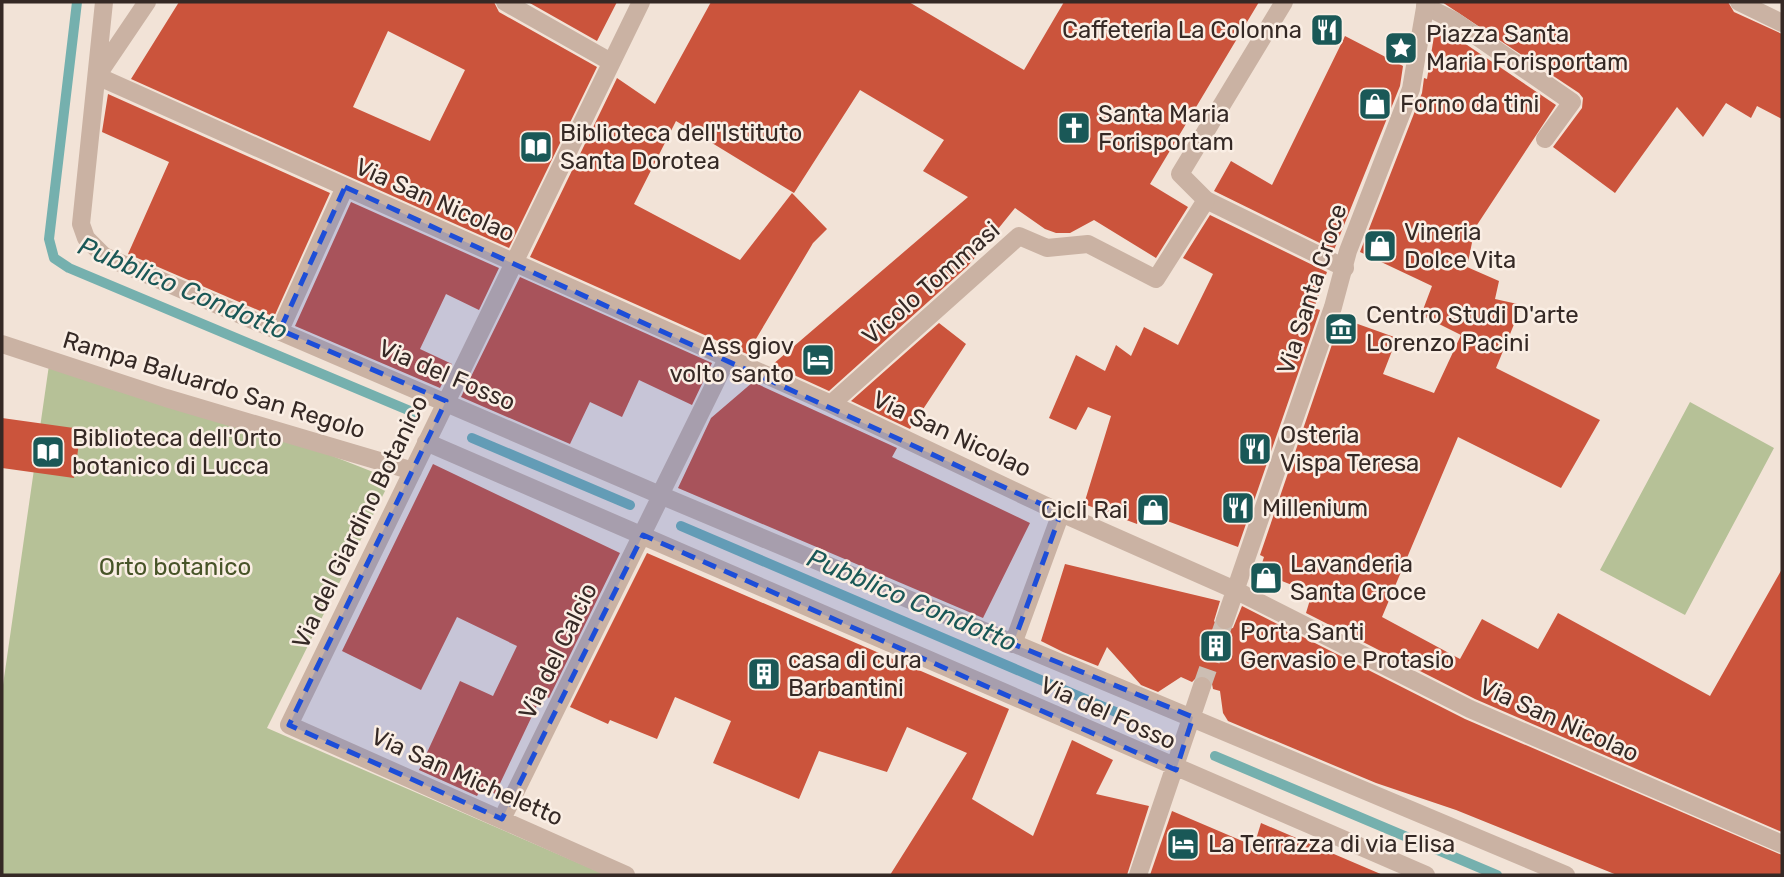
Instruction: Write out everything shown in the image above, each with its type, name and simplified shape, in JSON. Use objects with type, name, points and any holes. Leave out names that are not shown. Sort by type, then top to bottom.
[{"type":"street","name":"Via del Fosso","points":[[104,2],[81,224],[86,239],[104,256],[280,330],[443,406],[658,499],[1193,717],[1566,875]]},
{"type":"street","points":[[97,76],[147,2]]},
{"type":"street","points":[[505,2],[611,62]]},
{"type":"street","name":"Via del Giardino Botanico","points":[[289,725],[641,2]]},
{"type":"street","points":[[1284,2],[1180,174],[1206,200],[1345,268]]},
{"type":"street","points":[[1739,2],[1782,23]]},
{"type":"street","points":[[1425,4],[1453,20],[1572,102],[1545,139]]},
{"type":"street","name":"Via Santa Croce","points":[[1225,620],[1345,268],[1348,251],[1411,89],[1425,4]]},
{"type":"street","name":"Via San Nicolao","points":[[97,76],[831,404],[1062,513],[1235,590],[1470,709],[1782,844]]},
{"type":"street","points":[[280,330],[345,187]]},
{"type":"street","name":"Vicolo Tommasi","points":[[831,404],[1019,236],[1047,247],[1088,244],[1156,279],[1206,200]]},
{"type":"street","name":"Rampa Baluardo San Regolo","points":[[2,344],[166,398],[413,471]]},
{"type":"street","name":"Via del Calcio","points":[[502,819],[727,359]]},
{"type":"street","name":"Via del Fosso","points":[[428,437],[645,529],[1176,769],[1426,875]]},
{"type":"street","points":[[1013,644],[1062,513]]},
{"type":"street","points":[[1138,875],[1202,686]]},
{"type":"street","name":"Via San Micheletto","points":[[289,725],[626,875]]},
{"type":"highlighted area","points":[[345,187],[1061,513],[1013,644],[1193,717],[1176,770],[643,535],[502,819],[289,725],[446,401],[280,330]]},
{"type":"green space","name":"Orto botanico","points":[[49,365],[233,417],[391,479],[267,728],[606,875],[2,875],[2,692]]},
{"type":"green space","points":[[1690,402],[1774,448],[1685,615],[1600,570]]},
{"type":"building","points":[[179,2],[494,2],[499,12],[597,67],[509,248],[131,79]],"holes":[[[388,31],[465,70],[430,141],[353,107]]]},
{"type":"building","points":[[528,2],[617,2],[597,41]]},
{"type":"building","points":[[711,2],[909,2],[1024,70],[1064,2],[1259,2],[1150,184],[1188,207],[1156,258],[1094,220],[1070,233],[1056,233],[1045,229],[1015,208],[968,266],[829,391],[772,365],[968,197],[923,171],[944,140],[860,90],[794,193],[676,121],[634,204],[740,260],[792,193],[827,229],[813,243],[747,354],[530,257],[617,78],[655,104]]},
{"type":"building","points":[[1442,2],[1728,2],[1734,12],[1782,34],[1782,119],[1757,106],[1751,118],[1726,103],[1703,137],[1677,107],[1615,193],[1553,147],[1582,108],[1583,98],[1579,93]]},
{"type":"building","points":[[1436,24],[1556,105],[1475,228],[1467,267],[1499,281],[1495,299],[1522,305],[1496,368],[1600,420],[1561,488],[1458,437],[1382,617],[1460,659],[1482,619],[1538,649],[1558,613],[1710,696],[1782,569],[1782,832],[1475,699],[1306,613],[1312,593],[1259,572],[1264,557],[1260,555],[1341,318],[1397,338],[1383,374],[1434,393],[1461,335],[1421,315],[1432,286],[1360,252],[1422,93],[1424,78],[1427,79]]},
{"type":"building","points":[[1345,36],[1403,66],[1400,86],[1334,250],[1214,191],[1231,161],[1272,185]]},
{"type":"building","points":[[108,94],[330,193],[274,317],[128,254],[169,162],[102,132]]},
{"type":"building","points":[[351,202],[499,268],[479,310],[446,294],[420,349],[452,364],[440,388],[295,326]]},
{"type":"building","points":[[1210,215],[1327,272],[1314,308],[1320,310],[1238,547],[1140,511],[1137,524],[1084,504],[1111,416],[1088,407],[1076,430],[1049,418],[1076,355],[1105,371],[1116,345],[1131,356],[1144,327],[1178,345],[1213,274],[1183,258]]},
{"type":"building","points":[[520,277],[712,363],[692,405],[639,380],[622,417],[590,402],[570,444],[461,397]]},
{"type":"building","points":[[939,323],[966,344],[910,429],[851,401]]},
{"type":"building","points":[[753,382],[897,448],[892,457],[1030,523],[983,618],[678,488],[711,418]]},
{"type":"building","points":[[2,418],[81,429],[74,478],[2,468]]},
{"type":"building","points":[[433,464],[620,553],[549,698],[542,695],[495,794],[482,787],[477,796],[419,770],[460,681],[493,696],[517,646],[457,617],[421,690],[342,651]]},
{"type":"building","points":[[647,553],[1009,709],[972,799],[1033,836],[1072,740],[1113,760],[1096,794],[1149,806],[1127,875],[890,875],[967,753],[907,727],[887,772],[819,751],[799,799],[713,763],[731,721],[675,697],[657,739],[610,720],[608,724],[570,707]]},
{"type":"building","points":[[1065,564],[1220,601],[1214,621],[1222,631],[1233,628],[1242,606],[1465,719],[1782,855],[1782,875],[1617,875],[1456,810],[1376,783],[1228,721],[1223,713],[1220,691],[1213,689],[1211,679],[1206,676],[1199,675],[1192,682],[1181,677],[1158,692],[1141,685],[1107,647],[1098,666],[1063,652],[1041,641]]},
{"type":"building","points":[[1172,811],[1254,846],[1261,823],[1383,875],[1150,875]]},
{"type":"waterway","name":"Pubblico Condotto","points":[[77,2],[49,239],[54,258],[69,268],[415,413]]},
{"type":"waterway","name":"Pubblico Condotto","points":[[472,438],[630,505]]},
{"type":"waterway","name":"Pubblico Condotto","points":[[681,526],[1125,716]]},
{"type":"waterway","name":"Pubblico Condotto","points":[[1215,756],[1497,875]]},
{"type":"tunnel","points":[[1202,686],[1225,620]]},
{"type":"place","name":"Caffeteria La Colonna","points":[[1327,30]]},
{"type":"place","name":"Piazza Santa Maria Forisportam","points":[[1401,48]]},
{"type":"place","name":"Forno da tini","points":[[1375,104]]},
{"type":"place","name":"Santa Maria Forisportam","points":[[1074,128]]},
{"type":"place","name":"Biblioteca dell'Istituto Santa Dorotea","points":[[536,147]]},
{"type":"place","name":"Vineria Dolce Vita","points":[[1380,246]]},
{"type":"place","name":"Centro Studi D'arte Lorenzo Pacini","points":[[1341,329]]},
{"type":"place","name":"Ass giov volto santo","points":[[818,360]]},
{"type":"place","name":"Osteria Vispa Teresa","points":[[1255,449]]},
{"type":"place","name":"Biblioteca dell'Orto botanico di Lucca","points":[[48,452]]},
{"type":"place","name":"Millenium","points":[[1238,508]]},
{"type":"place","name":"Cicli Rai","points":[[1153,510]]},
{"type":"place","name":"Lavanderia Santa Croce","points":[[1266,578]]},
{"type":"place","name":"Porta Santi Gervasio e Protasio","points":[[1216,646]]},
{"type":"place","name":"casa di cura Barbantini","points":[[764,674]]},
{"type":"place","name":"La Terrazza di via Elisa","points":[[1183,844]]}]
